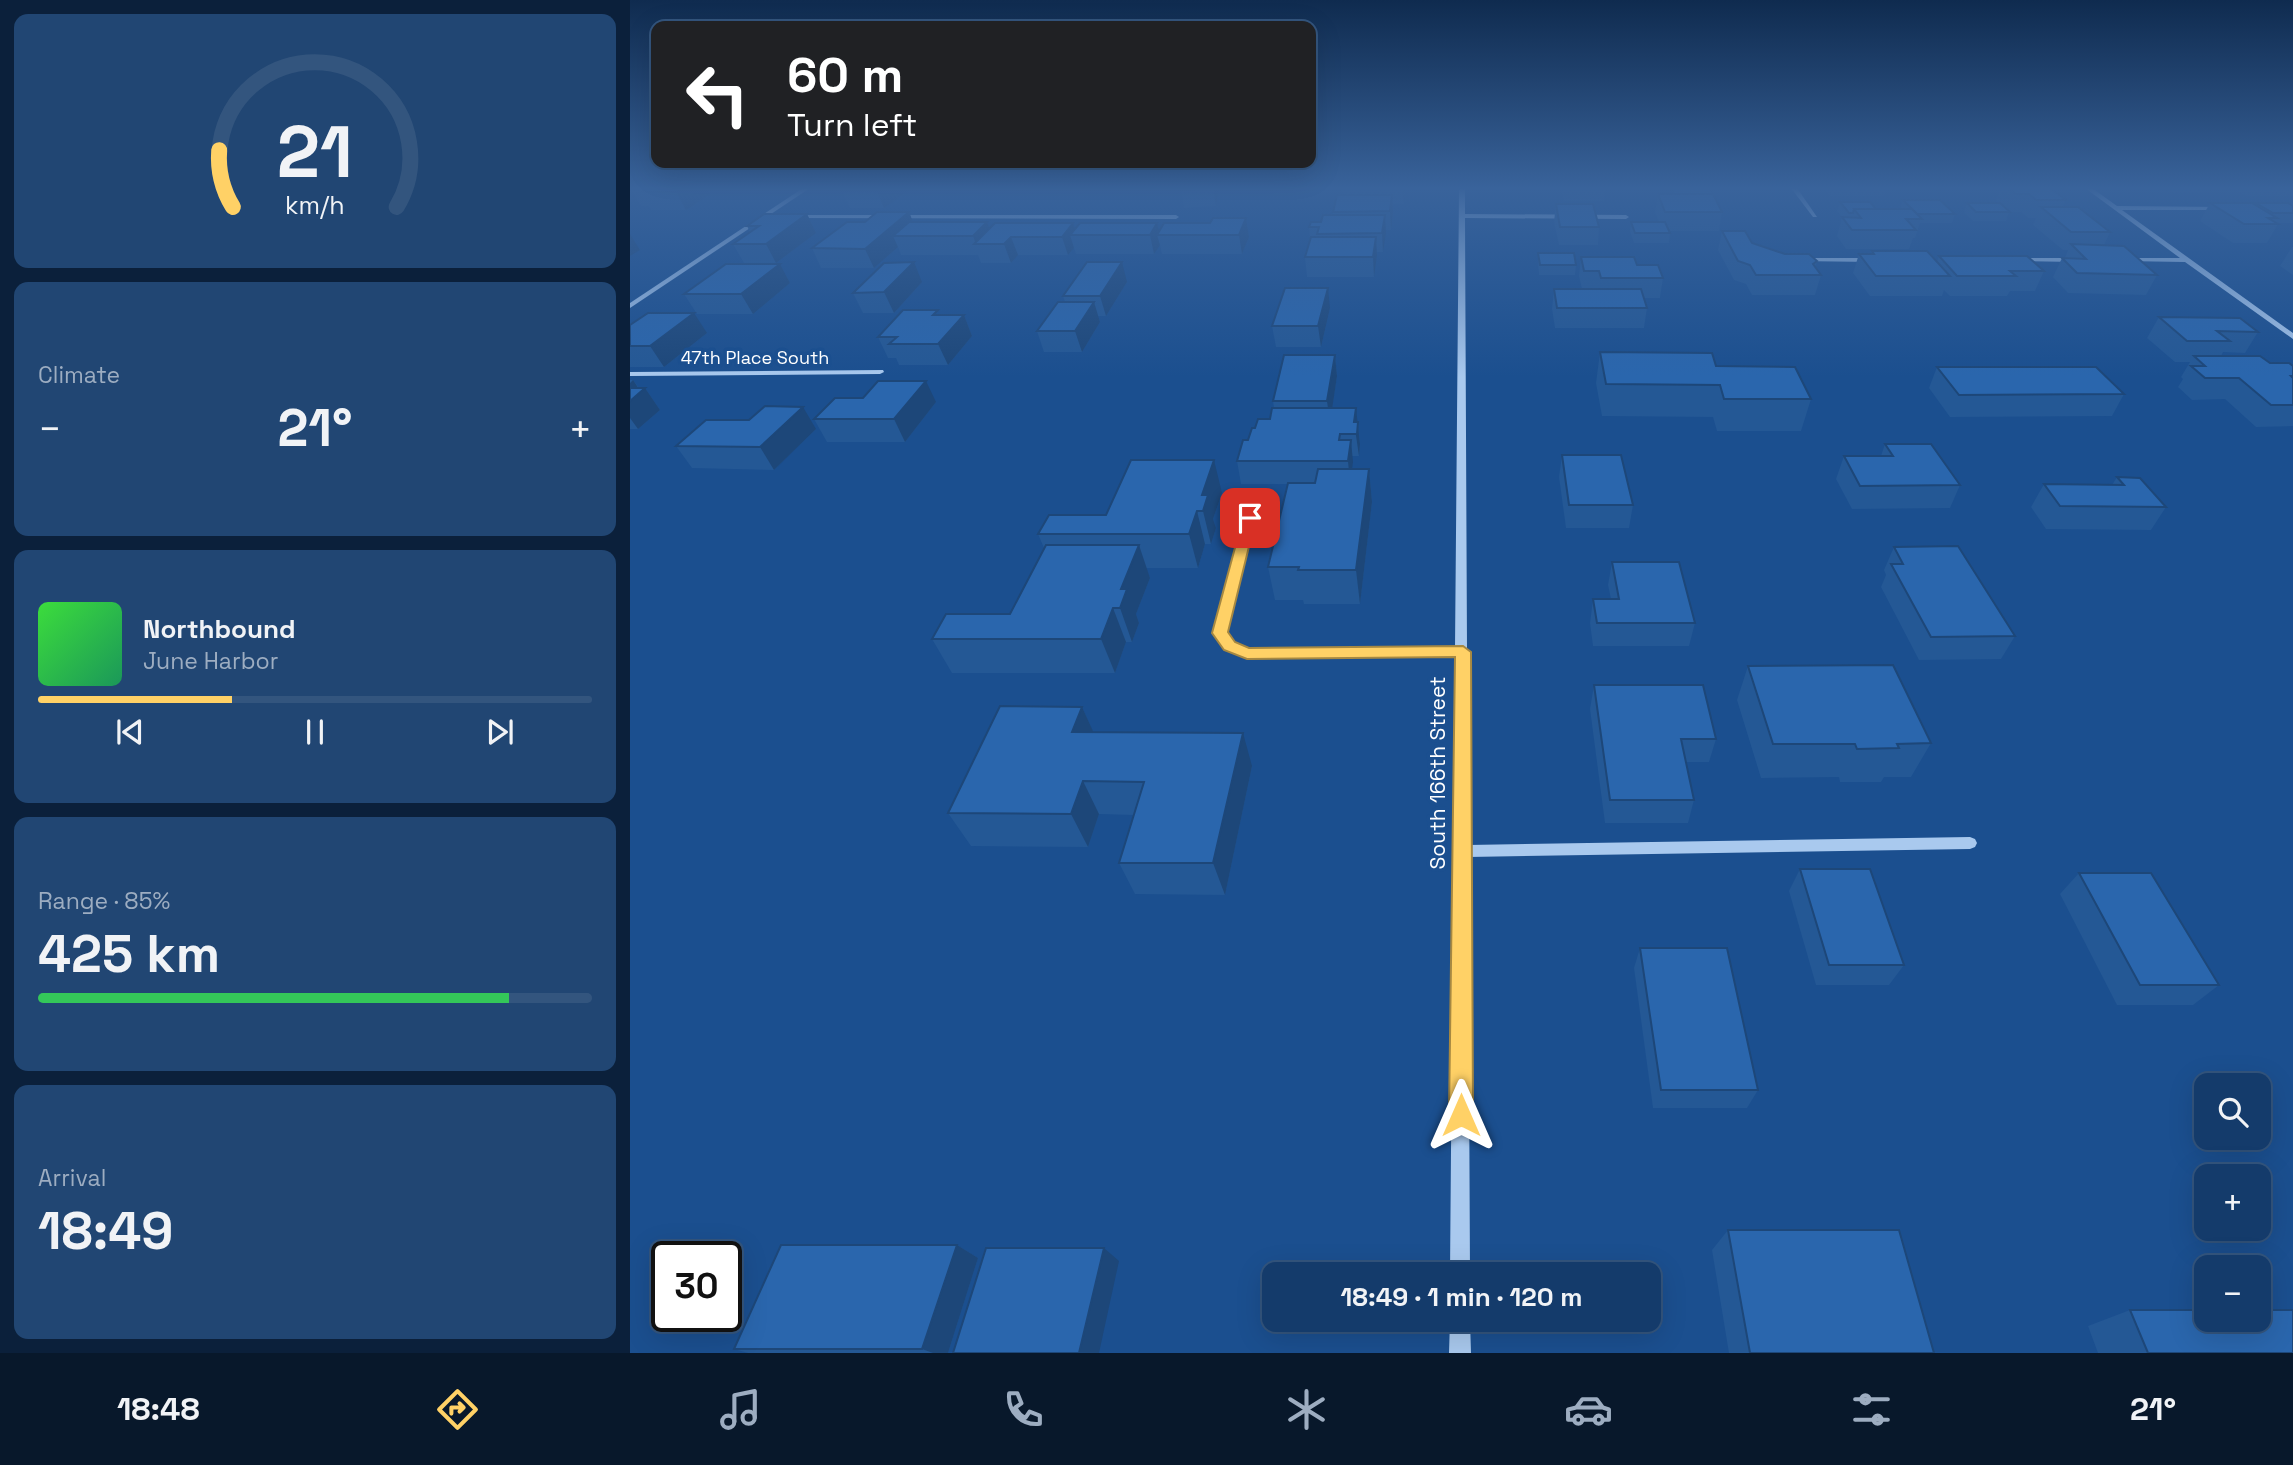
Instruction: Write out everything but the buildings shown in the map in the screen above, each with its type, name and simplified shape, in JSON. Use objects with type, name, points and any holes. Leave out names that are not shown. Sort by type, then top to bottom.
[{"type":"street","points":[[630,306],[713,251]]},
{"type":"street","name":"South 166th Street","points":[[1460,1262],[1462,251]]},
{"type":"street","points":[[2175,251],[2293,337]]},
{"type":"street","points":[[1793,260],[1888,260]]},
{"type":"street","points":[[2010,260],[2092,260]]},
{"type":"street","points":[[2119,260],[2187,260]]},
{"type":"street","name":"47th Place South","points":[[630,374],[880,372]]},
{"type":"street","points":[[1256,495],[1220,633],[1230,646],[1247,654],[1463,652]]},
{"type":"street","points":[[1462,851],[1970,843]]},
{"type":"street","points":[[1460,1332],[1460,1353]]},
{"type":"route","points":[[1250,518],[1220,633],[1230,646],[1247,654],[1463,652],[1461,1115]]}]
